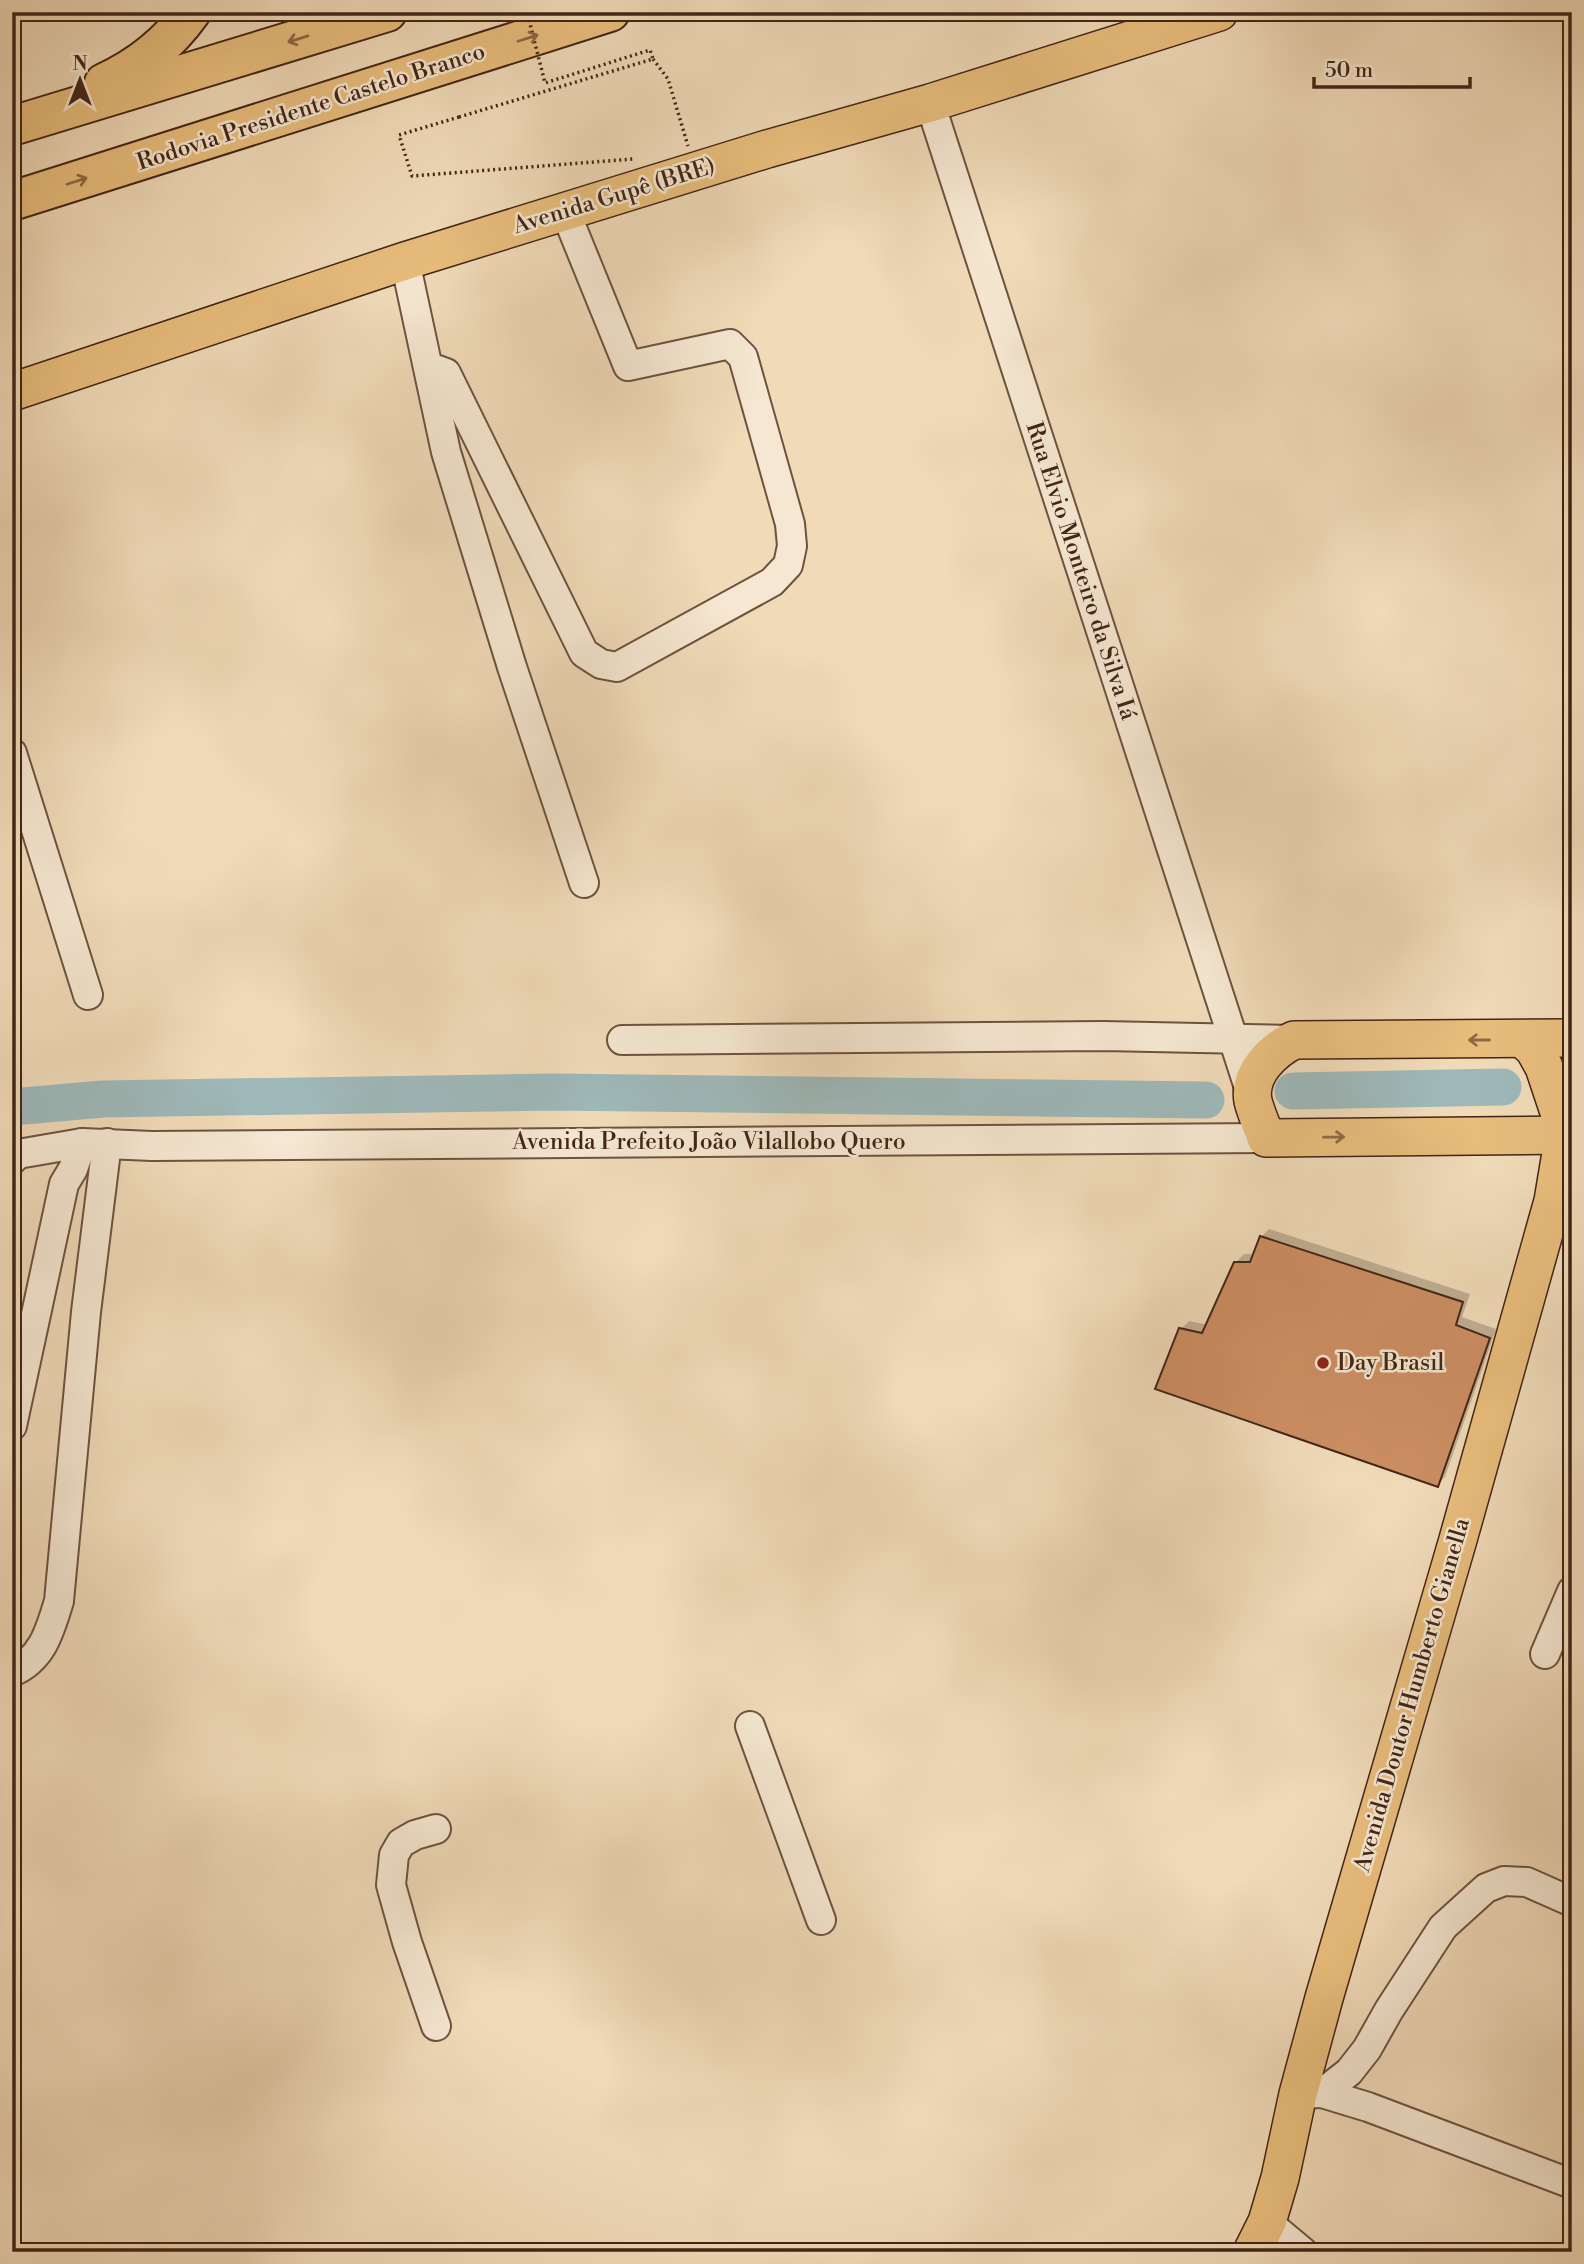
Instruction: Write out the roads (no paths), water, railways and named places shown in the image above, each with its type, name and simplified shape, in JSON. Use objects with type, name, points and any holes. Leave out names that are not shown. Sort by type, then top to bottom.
[{"type":"highway","points":[[12,125],[120,76],[160,48],[191,12]]},
{"type":"highway","points":[[12,125],[387,12]]},
{"type":"highway","name":"Rodovia Presidente Castelo Branco","points":[[12,201],[610,12]]},
{"type":"main road","name":"Avenida Gupê (BRE)","points":[[12,392],[405,261],[767,149],[930,103],[1219,12]]},
{"type":"main road","points":[[1266,1138],[1253,1100],[1256,1081],[1262,1067],[1280,1047],[1294,1041],[1572,1038]]},
{"type":"main road","points":[[1524,1040],[1534,1049],[1544,1067],[1568,1135]]},
{"type":"main road","name":"Avenida Prefeito João Vilallobo Quero","points":[[1266,1138],[1568,1135]]},
{"type":"main road","name":"Avenida Doutor Humberto Gianella","points":[[1260,2237],[1310,2093],[1553,1201],[1568,1135]]},
{"type":"street","name":"Rua Elvio Monteiro da Silva Iá","points":[[930,103],[1232,1039]]},
{"type":"street","points":[[430,371],[446,373],[584,653],[601,664],[617,667],[772,582],[788,565],[792,546],[790,524],[743,357],[730,344],[628,366],[565,211]]},
{"type":"street","points":[[405,261],[446,452],[512,667],[584,883]]},
{"type":"street","points":[[12,753],[88,995]]},
{"type":"street","points":[[622,1040],[1090,1036],[1294,1041]]},
{"type":"street","points":[[1232,1039],[1253,1100]]},
{"type":"street","name":"Avenida Prefeito João Vilallobo Quero","points":[[12,1160],[18,1154],[94,1143],[152,1146],[1266,1138]]},
{"type":"street","points":[[12,1426],[64,1184],[94,1143]]},
{"type":"street","points":[[12,1672],[20,1669],[36,1654],[48,1638],[59,1601],[86,1312],[94,1143]]},
{"type":"street","points":[[1545,1654],[1572,1591]]},
{"type":"street","points":[[750,1726],[821,1920]]},
{"type":"street","points":[[436,1829],[415,1835],[401,1843],[394,1856],[391,1885],[436,2026]]},
{"type":"street","points":[[1310,2093],[1349,2072],[1367,2049],[1443,1927],[1486,1888],[1504,1881],[1527,1882],[1572,1902]]},
{"type":"street","points":[[1310,2093],[1368,2106],[1572,2184]]},
{"type":"street","points":[[1260,2237],[1303,2252]]},
{"type":"waterway","points":[[1293,1091],[1503,1087]]},
{"type":"waterway","points":[[12,1107],[103,1099],[552,1092],[1206,1100]]},
{"type":"place","name":"Day Brasil","points":[[1323,1363]]}]
